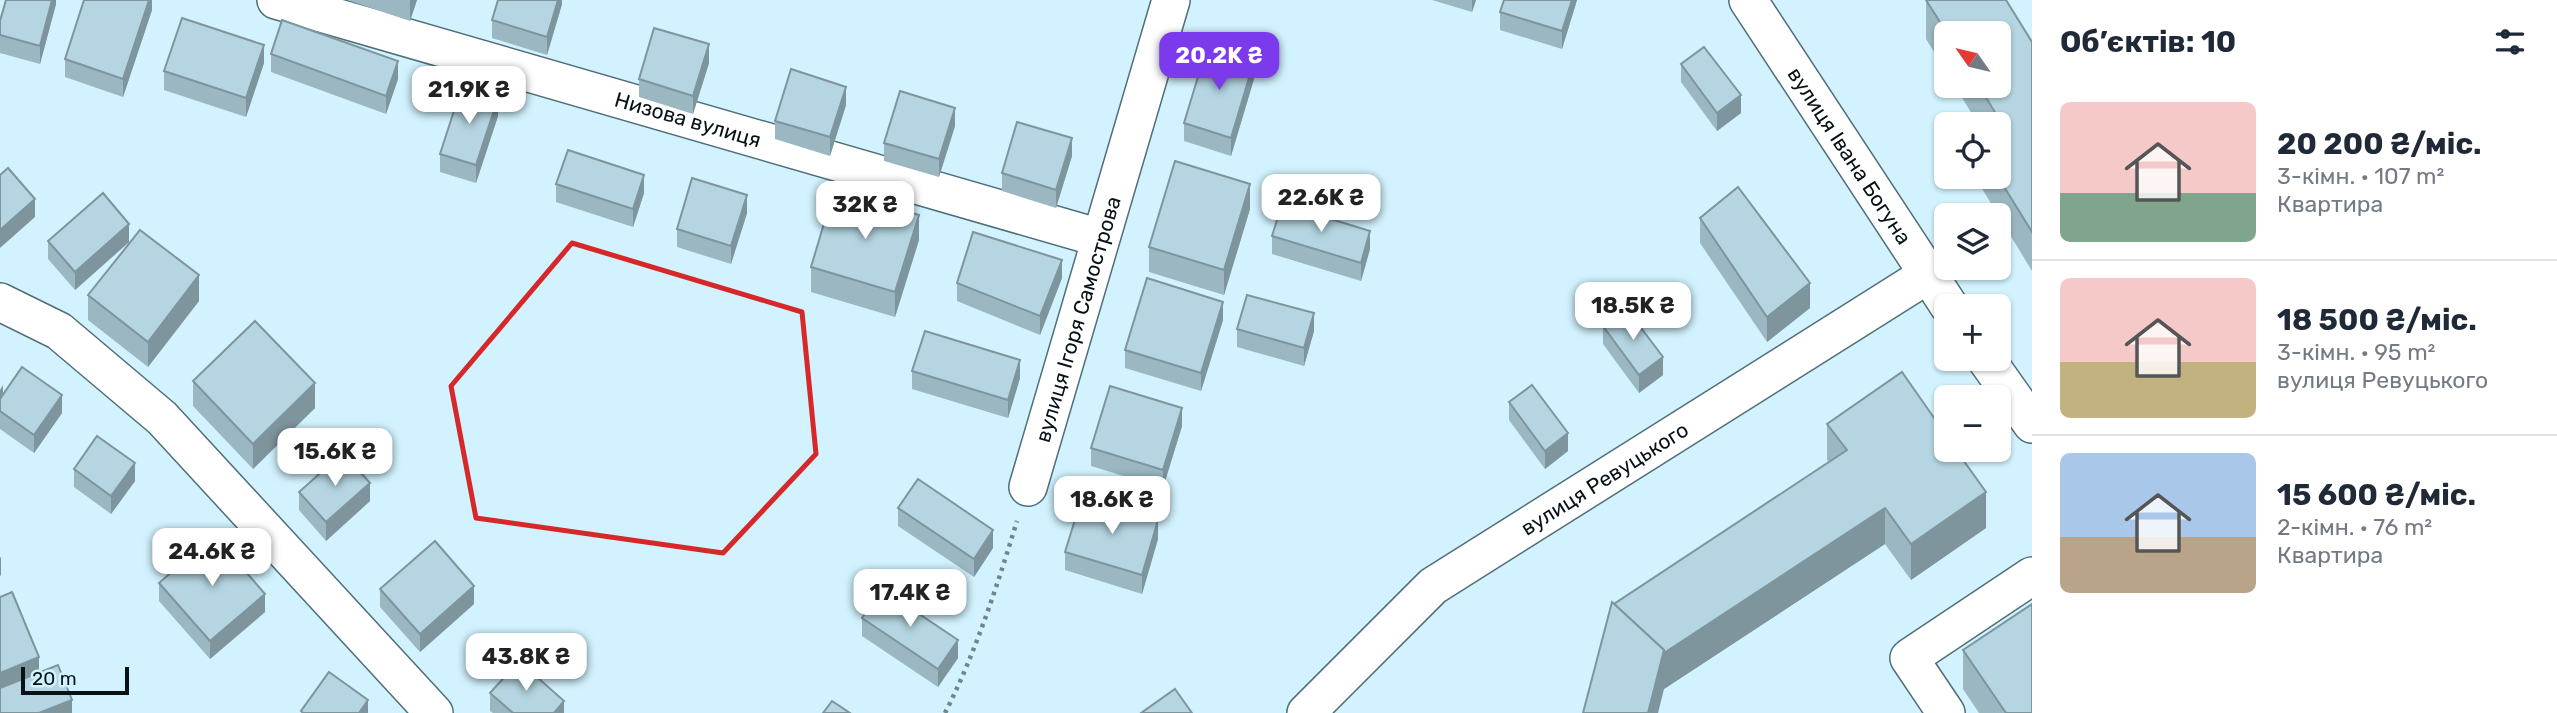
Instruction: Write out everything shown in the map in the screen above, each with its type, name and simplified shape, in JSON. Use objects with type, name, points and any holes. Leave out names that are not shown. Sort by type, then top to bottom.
[{"type":"street","name":"Низова вулиця","points":[[276,0],[1100,238]]},
{"type":"street","name":"вулиця Ігоря Самострова","points":[[1028,487],[1171,0]]},
{"type":"street","name":"вулиця Івана Богуна","points":[[1749,1],[1940,294]]},
{"type":"street","name":"вулиця Ревуцького","points":[[1306,713],[1433,586],[1927,275]]},
{"type":"street","points":[[0,302],[59,331],[162,418],[434,713]]},
{"type":"street","points":[[1994,371],[2032,424]]},
{"type":"street","points":[[1946,713],[1909,658],[2032,576]]},
{"type":"path","points":[[945,713],[961,681],[990,604],[1028,487]]},
{"type":"highlighted area","points":[[572,243],[802,312],[816,454],[723,553],[476,518],[451,386]]},
{"type":"building","points":[[6,0],[52,0],[40,46],[0,35],[0,21]]},
{"type":"building","points":[[84,0],[149,0],[123,79],[65,59]]},
{"type":"building","points":[[498,0],[558,0],[547,37],[492,20]]},
{"type":"building","points":[[1504,0],[1572,0],[1562,31],[1500,12]]},
{"type":"building","points":[[1926,0],[2006,0],[2032,42],[2032,232],[2005,189],[2011,189],[2011,112],[1995,112],[1986,98],[2011,98],[2011,21],[1939,21]]},
{"type":"building","points":[[182,18],[264,45],[246,98],[164,71]]},
{"type":"building","points":[[282,20],[398,61],[386,96],[271,54]]},
{"type":"building","points":[[654,28],[709,44],[693,96],[639,79]]},
{"type":"building","points":[[1207,47],[1254,61],[1231,138],[1184,123]]},
{"type":"building","points":[[1704,47],[1741,95],[1717,113],[1681,64]]},
{"type":"building","points":[[791,69],[846,87],[830,137],[775,121]]},
{"type":"building","points":[[462,86],[498,98],[476,165],[440,154]]},
{"type":"building","points":[[900,91],[955,108],[939,159],[884,143]]},
{"type":"building","points":[[1017,122],[1072,138],[1056,190],[1002,173]]},
{"type":"building","points":[[568,150],[644,175],[633,209],[556,184]]},
{"type":"building","points":[[1175,161],[1250,184],[1224,270],[1149,247]]},
{"type":"building","points":[[8,168],[35,199],[0,230],[0,175]]},
{"type":"building","points":[[692,178],[747,195],[731,246],[677,229]]},
{"type":"building","points":[[1738,187],[1810,283],[1767,317],[1700,218]]},
{"type":"building","points":[[834,190],[919,215],[895,292],[811,267]]},
{"type":"building","points":[[103,193],[129,224],[75,272],[48,241]]},
{"type":"building","points":[[1282,204],[1370,231],[1361,263],[1272,236]]},
{"type":"building","points":[[140,230],[199,275],[148,342],[88,295]]},
{"type":"building","points":[[973,232],[1062,260],[1040,316],[957,283]]},
{"type":"building","points":[[1147,278],[1223,302],[1201,373],[1125,350]]},
{"type":"building","points":[[1247,295],[1314,313],[1304,348],[1237,329]]},
{"type":"building","points":[[1626,308],[1663,357],[1639,375],[1603,326]]},
{"type":"building","points":[[255,321],[315,383],[253,444],[193,381]]},
{"type":"building","points":[[925,331],[1020,360],[1008,400],[912,371]]},
{"type":"building","points":[[22,367],[62,395],[34,435],[0,411],[0,399]]},
{"type":"building","points":[[1902,372],[1934,418],[1934,462],[1965,462],[1986,492],[1911,544],[1885,508],[1664,653],[1664,650],[1614,604],[1847,450],[1827,424]]},
{"type":"building","points":[[1532,385],[1568,433],[1545,451],[1509,402]]},
{"type":"building","points":[[1110,386],[1182,408],[1163,470],[1091,448]]},
{"type":"building","points":[[97,436],[135,463],[111,496],[74,469]]},
{"type":"building","points":[[343,453],[370,483],[326,522],[299,492]]},
{"type":"building","points":[[918,479],[993,530],[974,559],[898,508]]},
{"type":"building","points":[[1082,497],[1158,520],[1142,575],[1065,552]]},
{"type":"building","points":[[214,535],[265,594],[210,641],[159,583]]},
{"type":"building","points":[[435,541],[474,586],[420,634],[380,589]]},
{"type":"building","points":[[882,589],[958,640],[938,669],[862,618]]},
{"type":"building","points":[[12,592],[39,657],[0,673],[0,597]]},
{"type":"building","points":[[1612,602],[1664,650],[1648,713],[1583,713]]},
{"type":"building","points":[[2032,604],[2032,713],[2006,713],[1963,650]]},
{"type":"building","points":[[519,661],[564,701],[554,713],[513,713],[490,693]]},
{"type":"building","points":[[58,665],[72,700],[39,713],[0,713],[0,688]]},
{"type":"building","points":[[329,672],[368,700],[359,713],[301,711]]},
{"type":"building","points":[[1175,689],[1192,713],[1141,713]]},
{"type":"building","points":[[832,701],[850,713],[823,713]]}]
